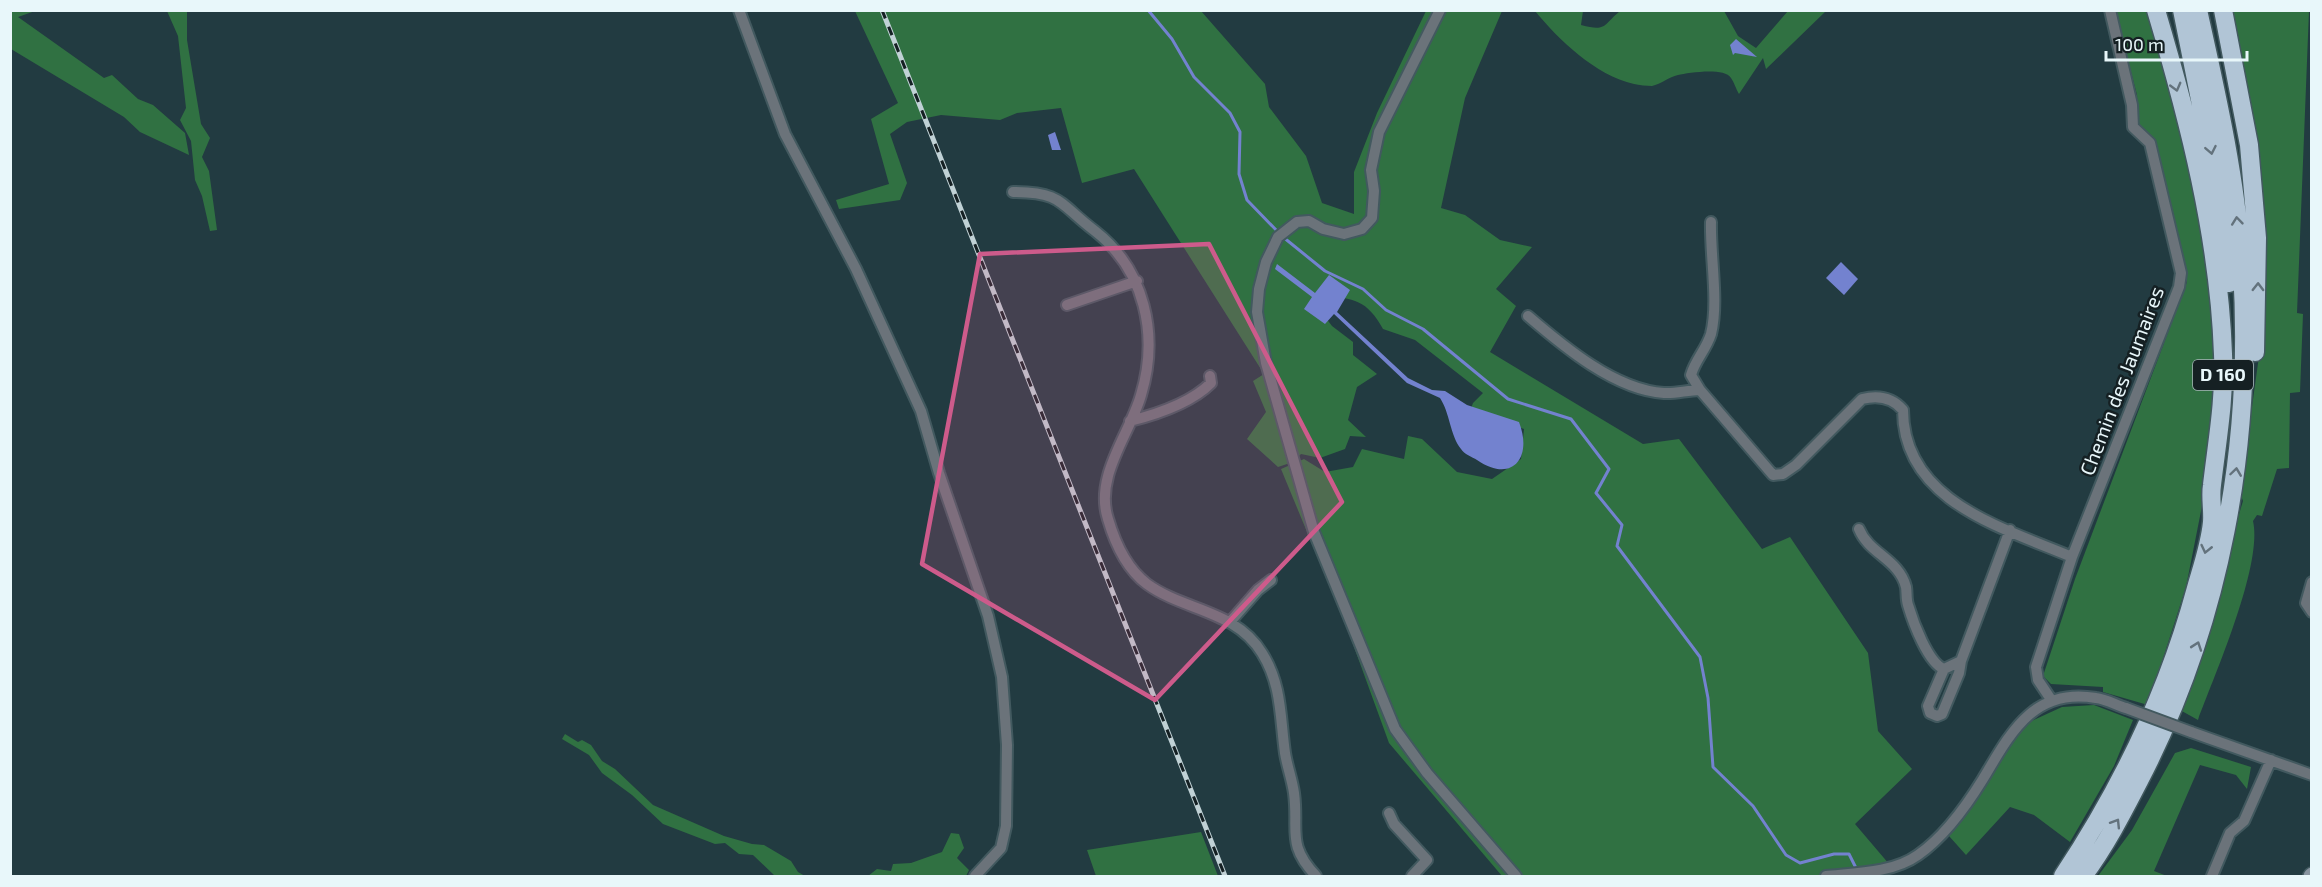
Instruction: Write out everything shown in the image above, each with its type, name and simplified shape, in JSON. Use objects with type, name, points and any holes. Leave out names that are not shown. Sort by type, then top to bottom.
[{"type":"highway","name":"D 160","points":[[2156,10],[2196,171],[2219,290],[2224,357],[2219,435],[2211,489],[2212,522]]},
{"type":"highway","name":"D 160","points":[[2063,876],[2111,799],[2156,709],[2187,622],[2212,522],[2228,405],[2230,310],[2221,204],[2182,10]]},
{"type":"highway","name":"D 160","points":[[2083,876],[2126,808],[2155,750],[2180,692],[2200,636],[2224,538],[2239,447],[2245,340],[2242,268],[2234,192],[2198,10]]},
{"type":"highway","name":"D 160","points":[[2223,10],[2249,145],[2257,238],[2258,282],[2254,371],[2248,434],[2239,447]]},
{"type":"street","points":[[739,10],[785,134],[856,269],[921,411],[939,473],[968,551],[988,616],[1002,677],[1007,745],[1004,842],[975,876]]},
{"type":"street","points":[[1440,10],[1379,132],[1371,170],[1374,191],[1372,218],[1362,230],[1344,234],[1323,229],[1309,221],[1297,222],[1282,234],[1266,262],[1259,289],[1257,312],[1260,334],[1314,532],[1395,729],[1427,772],[1516,876]]},
{"type":"street","name":"Chemin des Jaumaires","points":[[2052,701],[2038,680],[2036,667],[2072,557],[2179,287],[2181,273],[2150,143],[2133,127],[2132,105],[2110,10]]},
{"type":"street","points":[[1013,192],[1043,194],[1059,199],[1106,240],[1137,281],[1147,322],[1148,358],[1141,395],[1110,472],[1106,489],[1107,516],[1120,553],[1147,584],[1230,622],[1260,650],[1272,671],[1279,693],[1286,758],[1294,795],[1295,843],[1300,858],[1317,876]]},
{"type":"street","points":[[1711,222],[1713,317],[1707,345],[1694,364],[1690,375],[1700,390],[1773,475],[1784,474],[1796,465],[1862,399],[1874,396],[1887,398],[1903,410],[1905,436],[1910,452],[1940,490],[1971,514],[2072,557]]},
{"type":"street","points":[[1066,305],[1137,281]]},
{"type":"street","points":[[1528,316],[1589,365],[1616,377],[1661,393],[1700,390]]},
{"type":"street","points":[[1130,421],[1149,416],[1204,390],[1211,383],[1210,376]]},
{"type":"street","points":[[1859,530],[1869,545],[1894,564],[1906,586],[1908,604],[1929,654],[1938,667],[1944,669]]},
{"type":"street","points":[[1961,661],[1944,669],[1928,706],[1930,713],[1937,716],[1942,714],[1959,674],[1961,661],[2010,530]]},
{"type":"street","points":[[1230,622],[1258,590],[1271,580]]},
{"type":"street","points":[[2312,582],[2306,603],[2312,612]]},
{"type":"street","points":[[1826,876],[1865,872],[1903,863],[1931,845],[1982,781],[2020,721],[2052,701],[2096,698],[2312,775]]},
{"type":"street","points":[[2212,876],[2230,833],[2244,821],[2271,760]]},
{"type":"street","points":[[1389,813],[1394,824],[1427,860],[1412,876]]},
{"type":"highlighted area","points":[[1209,244],[1342,502],[1155,700],[922,564],[980,254]]},
{"type":"green space","points":[[11,10],[35,11],[18,17],[104,78],[112,75],[138,99],[153,105],[185,133],[189,155],[140,132],[124,117],[11,49]]},
{"type":"green space","points":[[167,11],[187,11],[187,40],[201,124],[210,138],[202,157],[209,171],[217,230],[210,231],[202,196],[195,180],[191,141],[180,120],[186,108],[178,36]]},
{"type":"green space","points":[[855,11],[1201,11],[1265,84],[1269,107],[1306,156],[1322,203],[1354,214],[1354,172],[1377,113],[1426,11],[1502,11],[1465,98],[1441,208],[1465,215],[1500,240],[1532,247],[1496,289],[1516,306],[1490,352],[1643,444],[1679,439],[1762,549],[1790,537],[1868,653],[1878,731],[1912,769],[1855,824],[1895,871],[1836,876],[1502,876],[1389,743],[1350,636],[1281,469],[1304,459],[1325,472],[1353,467],[1362,449],[1404,459],[1408,436],[1422,439],[1457,472],[1492,479],[1521,459],[1524,429],[1487,416],[1469,414],[1473,403],[1483,393],[1415,340],[1383,329],[1371,312],[1359,302],[1323,296],[1316,305],[1332,326],[1353,342],[1353,355],[1377,374],[1357,387],[1348,420],[1366,437],[1350,436],[1345,449],[1320,458],[1301,454],[1293,462],[1278,467],[1247,439],[1266,412],[1253,381],[1264,374],[1134,169],[1082,183],[1061,108],[1017,113],[1000,120],[941,115],[907,122],[890,134],[907,183],[900,200],[839,209],[836,200],[889,184],[871,119],[898,103]]},
{"type":"green space","points":[[1535,11],[1583,11],[1581,25],[1596,28],[1604,26],[1620,11],[1724,11],[1738,36],[1756,48],[1788,11],[1826,11],[1766,69],[1763,58],[1739,94],[1731,78],[1721,73],[1697,72],[1678,75],[1652,86],[1634,84],[1605,73],[1579,55]]},
{"type":"green space","points":[[2115,11],[2148,11],[2188,156],[2209,256],[2216,342],[2214,427],[2202,506],[2186,587],[2148,705],[2103,692],[2103,687],[2051,684],[2043,676],[2075,579],[2187,282],[2168,200],[2138,124],[2137,95]]},
{"type":"green space","points":[[2231,11],[2309,11],[2297,313],[2303,314],[2300,392],[2290,393],[2289,468],[2277,469],[2262,516],[2257,515],[2253,521],[2254,540],[2251,564],[2236,620],[2198,720],[2180,710],[2243,501],[2240,493],[2260,349]]},
{"type":"green space","points":[[2094,705],[2133,720],[2114,766],[2070,842],[2034,815],[2010,807],[1966,855],[1949,836],[1983,791],[2014,738],[2027,723],[2062,707]]},
{"type":"green space","points":[[565,734],[578,742],[582,740],[591,745],[602,761],[615,769],[653,805],[724,836],[764,845],[791,861],[798,872],[805,876],[774,875],[753,855],[739,854],[725,843],[715,844],[663,824],[632,795],[602,773],[589,755],[562,739]]},
{"type":"green space","points":[[2191,748],[2251,767],[2247,789],[2236,775],[2200,765],[2154,871],[2167,876],[2098,876],[2132,830],[2175,753]]},
{"type":"green space","points":[[1201,832],[1218,876],[1096,876],[1087,850]]},
{"type":"green space","points":[[951,833],[959,834],[964,848],[957,858],[969,870],[966,876],[868,876],[877,869],[891,871],[893,864],[911,863],[942,852]]},
{"type":"water","points":[[1736,39],[1757,57],[1735,53],[1733,55],[1730,45]]},
{"type":"water","points":[[1055,132],[1061,150],[1052,150],[1048,135]]},
{"type":"water","points":[[1841,262],[1858,279],[1844,295],[1826,278]]},
{"type":"water","points":[[1277,264],[1315,293],[1329,275],[1350,290],[1337,312],[1408,378],[1432,390],[1445,391],[1467,405],[1519,422],[1523,435],[1523,446],[1521,456],[1516,463],[1509,468],[1489,467],[1464,452],[1454,437],[1440,398],[1407,383],[1334,314],[1325,324],[1304,309],[1312,297],[1275,269]]},
{"type":"waterway","points":[[1148,10],[1172,39],[1194,77],[1230,113],[1240,132],[1239,174],[1247,200],[1279,233]]},
{"type":"waterway","points":[[1283,237],[1325,271],[1363,289],[1386,310],[1423,329],[1508,399],[1571,419],[1609,469],[1596,493],[1622,525],[1617,546],[1700,657],[1708,698],[1713,767],[1753,806],[1786,855],[1800,863],[1834,854],[1849,854],[1857,870]]},
{"type":"railway","points":[[882,10],[1225,876]]}]
